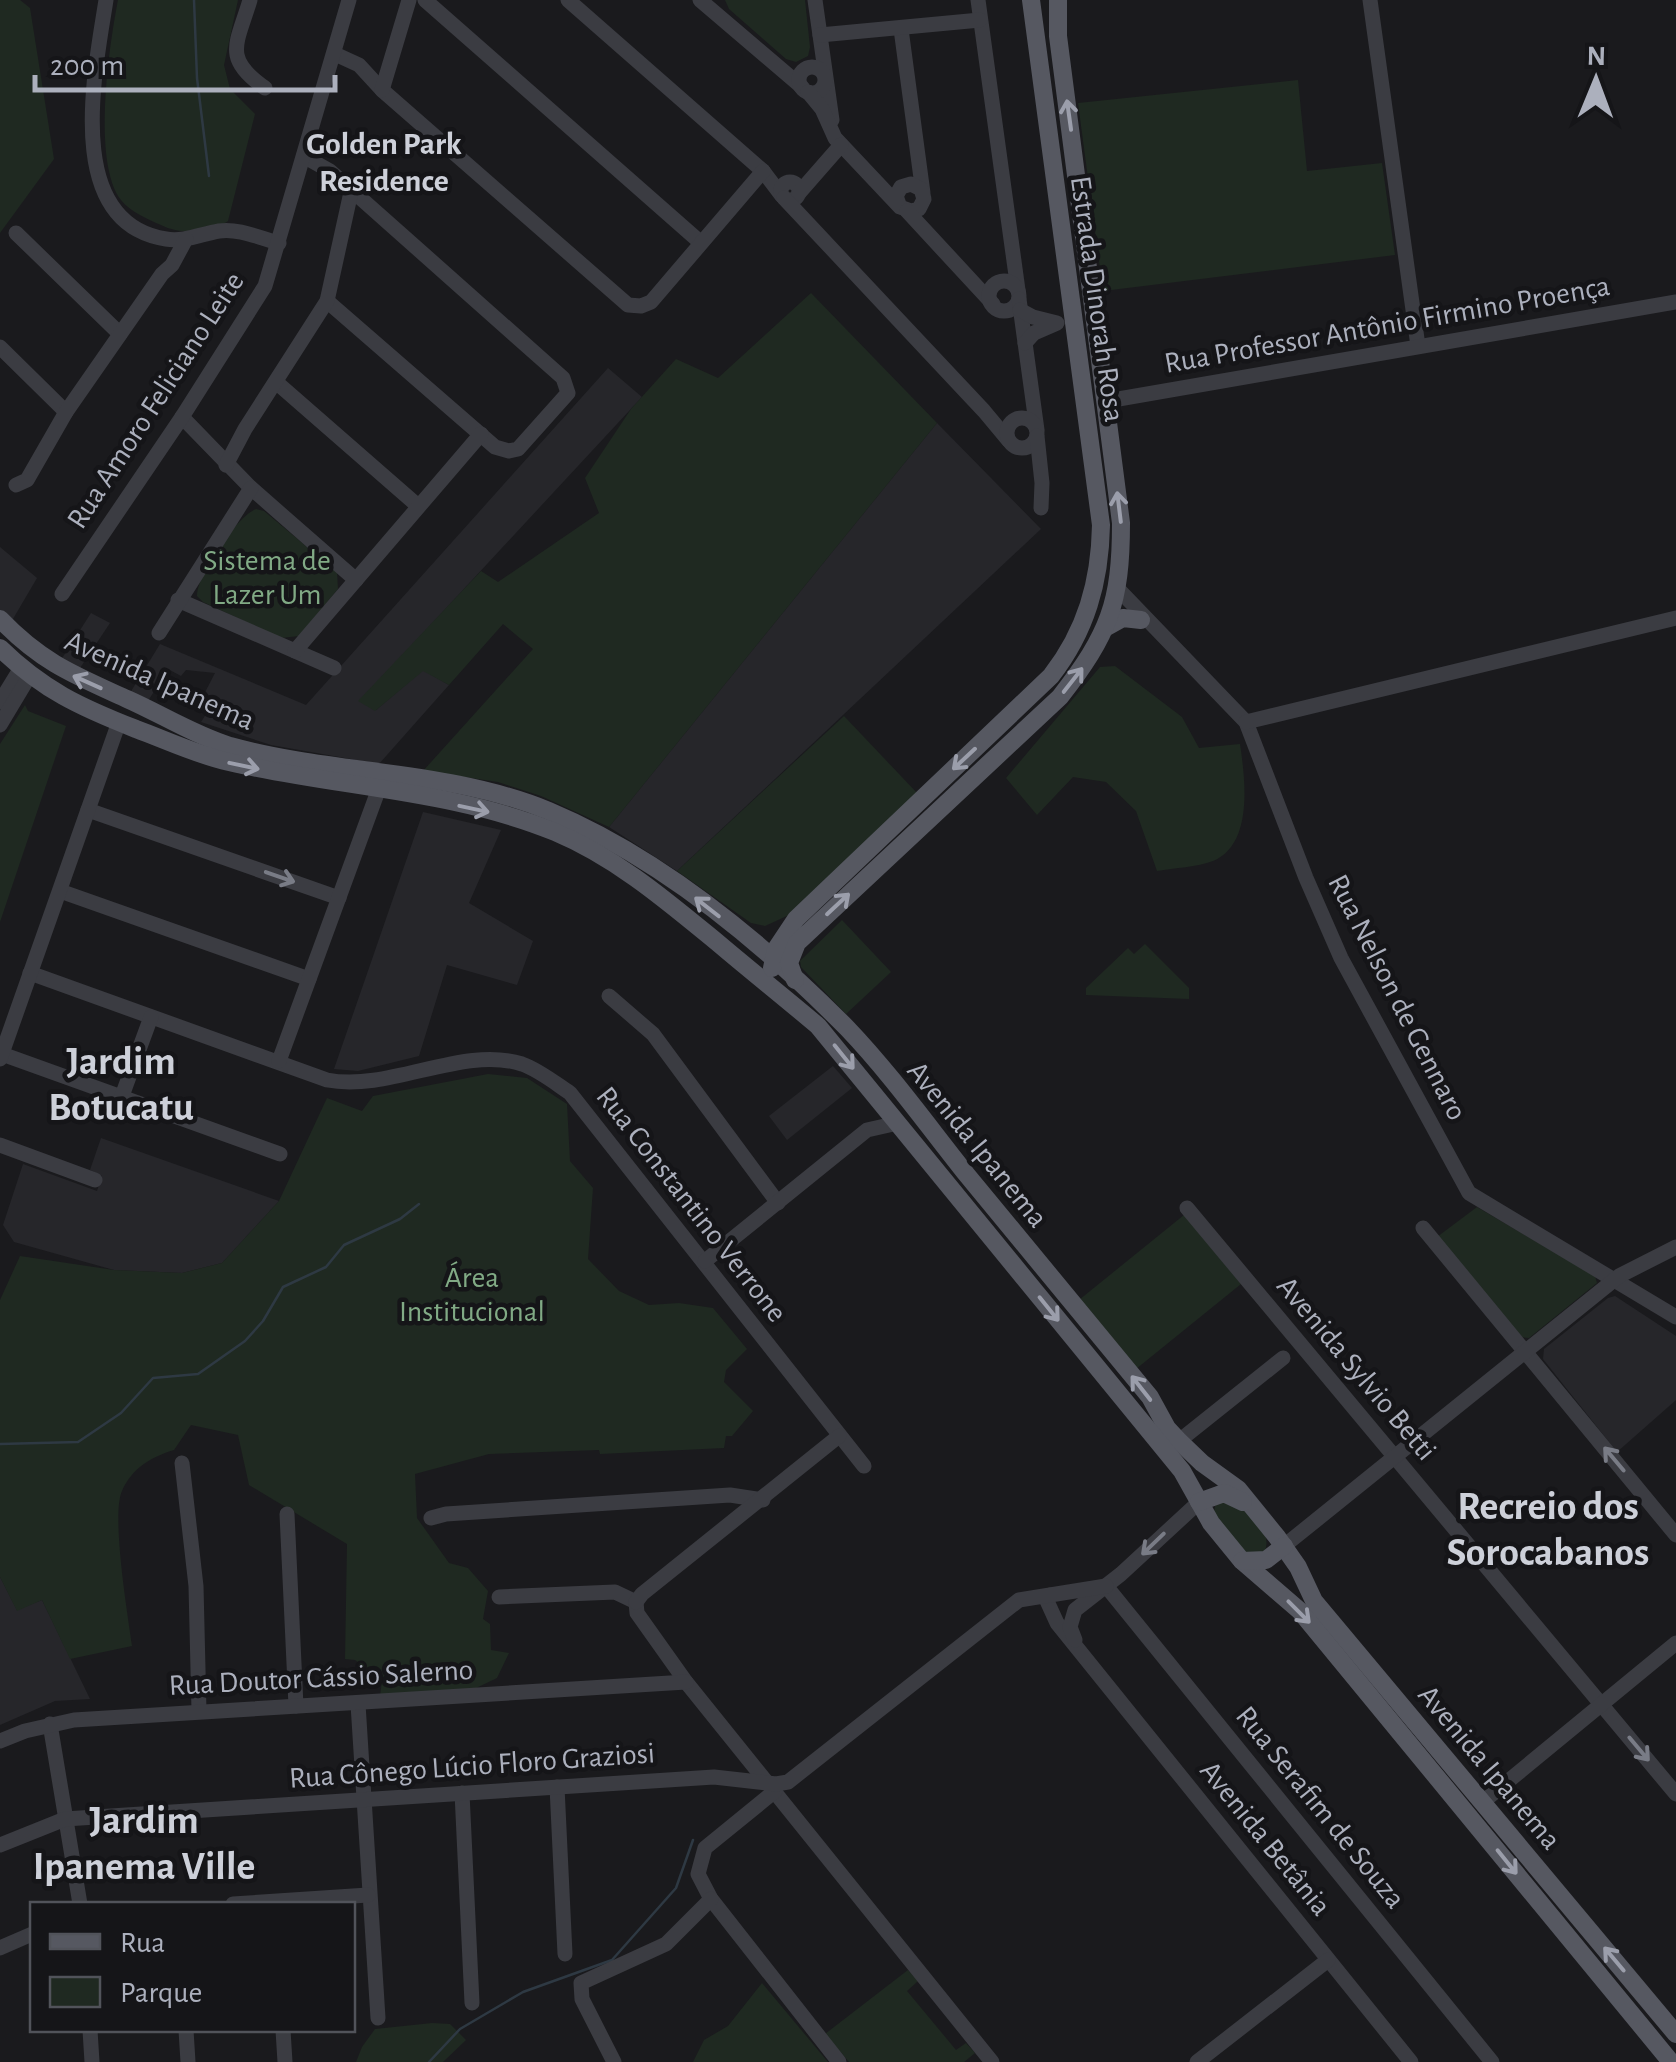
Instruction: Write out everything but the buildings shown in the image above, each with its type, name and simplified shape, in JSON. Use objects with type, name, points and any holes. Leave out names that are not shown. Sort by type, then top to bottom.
[{"type":"main road","name":"Estrada Dinorah Rosa","points":[[796,920],[1051,676],[1069,653],[1090,604],[1100,560],[1101,525],[1031,0]]},
{"type":"main road","name":"Estrada Dinorah Rosa","points":[[1058,0],[1058,36],[1122,523],[1117,597]]},
{"type":"main road","points":[[796,981],[789,963],[796,942],[1060,697],[1087,662],[1117,597],[1107,592],[1100,560]]},
{"type":"main road","points":[[1104,628],[1123,618],[1147,624]]},
{"type":"main road","name":"Avenida Ipanema","points":[[0,620],[53,666],[211,739],[278,756],[488,790],[547,810],[649,863],[746,937],[848,1030],[1150,1398],[1167,1428],[1202,1463],[1238,1489],[1284,1546],[1314,1601],[1676,2034]]},
{"type":"main road","name":"Avenida Ipanema","points":[[0,648],[52,692],[224,762],[500,814],[556,832],[608,860],[651,890],[775,989],[818,1026],[1182,1472],[1211,1524],[1242,1561],[1300,1611],[1671,2062]]},
{"type":"main road","points":[[119,722],[138,718],[211,739]]},
{"type":"main road","points":[[344,766],[368,776],[378,791]]},
{"type":"main road","points":[[746,937],[763,936],[796,920]]},
{"type":"main road","points":[[775,989],[772,961],[796,920]]},
{"type":"main road","points":[[1199,1502],[1217,1494],[1232,1495],[1269,1526]]},
{"type":"main road","points":[[1242,1561],[1266,1560],[1284,1546]]},
{"type":"street","points":[[106,0],[94,103],[95,166],[108,200],[132,224],[175,242],[228,231],[278,243]]},
{"type":"street","points":[[250,0],[236,48],[237,63],[244,74],[264,88]]},
{"type":"street","name":"Rua Amoro Feliciano Leite","points":[[62,594],[255,307],[300,174],[349,0]]},
{"type":"street","points":[[377,85],[410,0]]},
{"type":"street","points":[[568,0],[790,191],[806,222],[984,411],[1033,466],[1042,483]]},
{"type":"street","points":[[700,0],[805,90],[822,109],[836,139],[1025,343]]},
{"type":"street","points":[[716,0],[728,22]]},
{"type":"street","points":[[790,191],[814,172],[836,139],[815,0]]},
{"type":"street","points":[[978,0],[1012,249],[1010,310],[994,306]]},
{"type":"street","points":[[1370,0],[1418,346]]},
{"type":"street","points":[[399,34],[428,1],[700,242]]},
{"type":"street","points":[[820,37],[980,20]]},
{"type":"street","points":[[901,29],[934,242]]},
{"type":"street","points":[[805,90],[800,76],[815,60],[820,37]]},
{"type":"street","points":[[335,54],[359,65],[628,305],[651,302],[763,171]]},
{"type":"street","points":[[774,62],[790,70],[818,69],[825,78]]},
{"type":"street","points":[[330,72],[350,73],[377,85]]},
{"type":"street","points":[[805,90],[819,91],[825,78]]},
{"type":"street","points":[[903,209],[896,196],[912,176],[918,152]]},
{"type":"street","points":[[305,156],[321,164],[564,378],[568,387],[565,398],[522,445],[510,451],[494,447],[327,301]]},
{"type":"street","points":[[866,171],[883,182],[915,184],[924,196]]},
{"type":"street","points":[[300,174],[338,180]]},
{"type":"street","points":[[226,465],[244,429],[327,301],[351,192]]},
{"type":"street","points":[[903,209],[919,208],[924,196]]},
{"type":"street","points":[[342,232],[370,209]]},
{"type":"street","points":[[16,232],[120,334]]},
{"type":"street","points":[[18,503],[8,482],[27,480],[66,412],[162,274],[175,242]]},
{"type":"street","points":[[963,274],[1011,293],[1033,318],[1057,323],[1034,333],[1025,343]]},
{"type":"street","points":[[994,306],[990,295],[1011,293]]},
{"type":"street","points":[[1011,293],[1025,343],[1042,483],[1041,508]]},
{"type":"street","name":"Rua Professor Antônio Firmino Proença","points":[[1106,401],[1676,302]]},
{"type":"street","points":[[0,347],[66,412]]},
{"type":"street","points":[[276,382],[418,506]]},
{"type":"street","points":[[1011,444],[1006,430],[1023,413],[1030,393]]},
{"type":"street","points":[[984,411],[1003,421],[1025,418],[1037,433]]},
{"type":"street","points":[[178,423],[180,434],[199,437],[356,580]]},
{"type":"street","points":[[214,453],[244,429]]},
{"type":"street","points":[[1011,444],[1030,446],[1037,433]]},
{"type":"street","points":[[295,650],[480,434]]},
{"type":"street","points":[[159,633],[251,488]]},
{"type":"street","name":"Rua Nelson de Gennaro","points":[[1117,597],[1246,722],[1341,958],[1469,1193],[1676,1317]]},
{"type":"street","points":[[178,600],[334,668]]},
{"type":"street","points":[[1246,722],[1676,618]]},
{"type":"street","points":[[0,702],[25,672]]},
{"type":"street","points":[[0,725],[25,672]]},
{"type":"street","points":[[119,722],[1,1056],[280,1154]]},
{"type":"street","points":[[279,1061],[378,791]]},
{"type":"street","points":[[88,810],[339,898]]},
{"type":"street","points":[[60,891],[309,980]]},
{"type":"street","name":"Rua Constantino Verrone","points":[[30,973],[328,1080],[349,1084],[467,1062],[522,1064],[570,1093],[864,1466]]},
{"type":"street","points":[[609,996],[653,1034],[778,1202]]},
{"type":"street","points":[[122,1096],[152,1017]]},
{"type":"street","points":[[866,1130],[879,1101]]},
{"type":"street","points":[[705,1261],[866,1130],[898,1122]]},
{"type":"street","points":[[0,1144],[95,1180]]},
{"type":"street","name":"Avenida Sylvio Betti","points":[[1188,1208],[1676,1794]]},
{"type":"street","points":[[1422,1228],[1676,1534]]},
{"type":"street","points":[[1284,1546],[1614,1280],[1676,1248]]},
{"type":"street","points":[[1179,1441],[1283,1358]]},
{"type":"street","points":[[839,1436],[642,1594],[636,1602],[637,1614],[758,1774],[992,2062]]},
{"type":"street","points":[[182,1462],[196,1586],[199,1710]]},
{"type":"street","points":[[431,1518],[730,1495],[762,1500]]},
{"type":"street","points":[[1078,1649],[1070,1627],[1076,1610],[1199,1502]]},
{"type":"street","points":[[287,1514],[296,1706]]},
{"type":"street","points":[[789,1809],[790,1792],[798,1776],[1019,1600],[1106,1586]]},
{"type":"street","name":"Rua Serafim de Souza","points":[[1106,1586],[1492,2062]]},
{"type":"street","points":[[499,1597],[616,1592],[636,1602]]},
{"type":"street","name":"Avenida Betânia","points":[[1057,1624],[1048,1601],[1055,1595],[1078,1649]]},
{"type":"street","name":"Avenida Betânia","points":[[1019,1600],[1040,1605],[1057,1624],[1410,2062]]},
{"type":"street","points":[[1484,1801],[1676,1643]]},
{"type":"street","points":[[649,1685],[668,1658]]},
{"type":"street","name":"Rua Doutor Cássio Salerno","points":[[0,1741],[50,1724],[199,1710],[358,1704],[686,1682]]},
{"type":"street","points":[[358,1704],[378,2018]]},
{"type":"street","points":[[50,1724],[80,1902]]},
{"type":"street","points":[[758,1774],[798,1776]]},
{"type":"street","points":[[758,1774],[705,1848],[698,1874],[711,1899],[839,2062]]},
{"type":"street","name":"Rua Cônego Lúcio Floro Graziosi","points":[[0,1845],[65,1820],[758,1774]]},
{"type":"street","name":"Rua Cônego Lúcio Floro Graziosi","points":[[714,1777],[758,1774]]},
{"type":"street","points":[[557,1787],[566,1954]]},
{"type":"street","points":[[462,1793],[472,2003]]},
{"type":"street","points":[[296,1902],[368,1895]]},
{"type":"street","points":[[614,2062],[582,1999],[581,1983],[666,1944],[711,1899]]},
{"type":"street","points":[[0,1948],[30,1935]]},
{"type":"street","points":[[1201,2061],[1328,1960]]},
{"type":"street","points":[[90,2032],[92,2062]]},
{"type":"street","points":[[186,2032],[188,2062]]},
{"type":"street","points":[[283,2032],[285,2062]]},
{"type":"shaded area","points":[[608,368],[642,397],[360,701],[376,710],[423,670],[449,685],[379,764],[271,745],[201,722],[210,708],[200,702],[215,673],[186,670],[181,676],[168,669],[148,701],[130,693],[160,644],[306,705]]},
{"type":"shaded area","points":[[937,423],[1041,529],[677,871],[609,827]]},
{"type":"shaded area","points":[[0,547],[37,578],[10,624],[0,614]]},
{"type":"shaded area","points":[[91,613],[110,623],[78,671],[59,663]]},
{"type":"shaded area","points":[[423,812],[501,830],[469,903],[533,941],[517,985],[447,965],[419,1056],[358,1071],[334,1069]]},
{"type":"shaded area","points":[[833,1066],[852,1088],[787,1140],[769,1116]]},
{"type":"shaded area","points":[[101,1138],[279,1201],[222,1263],[182,1273],[114,1270],[14,1242],[3,1225],[23,1164],[97,1191],[102,1176],[90,1170]]},
{"type":"shaded area","points":[[1615,1296],[1676,1336],[1676,1400],[1617,1452],[1543,1359],[1544,1349]]},
{"type":"shaded area","points":[[0,1577],[17,1610],[42,1600],[90,1699],[55,1701],[0,1725]]},
{"type":"green space","points":[[0,0],[20,0],[30,8],[54,159],[0,233]]},
{"type":"green space","points":[[118,0],[238,0],[224,65],[230,89],[255,114],[228,221],[213,229],[177,230],[145,218],[121,200],[112,182],[105,103]]},
{"type":"green space","points":[[725,0],[805,0],[808,56],[796,62],[786,59],[729,9]]},
{"type":"green space","points":[[1298,80],[1307,171],[1382,163],[1395,255],[1103,291],[1078,103]]},
{"type":"green space","points":[[811,293],[937,423],[609,827],[541,796],[498,782],[423,771],[533,649],[503,624],[449,685],[423,671],[375,711],[358,701],[481,571],[498,582],[599,513],[585,478],[631,409],[676,359],[718,378]]},
{"type":"green space","name":"Sistema de Lazer Um","points":[[256,509],[264,511],[337,572],[338,589],[299,636],[281,638],[197,596],[203,575],[219,548]]},
{"type":"green space","points":[[1115,666],[1182,717],[1199,748],[1240,744],[1244,774],[1241,825],[1226,852],[1213,861],[1157,871],[1136,811],[1106,782],[1073,777],[1037,815],[1006,778],[1100,667]]},
{"type":"green space","points":[[25,705],[28,711],[66,726],[0,922],[0,744]]},
{"type":"green space","points":[[844,716],[918,794],[789,915],[765,926],[751,923],[677,871]]},
{"type":"green space","points":[[842,920],[891,972],[846,1014],[801,967],[800,961]]},
{"type":"green space","points":[[1145,944],[1189,988],[1189,999],[1086,995],[1086,988],[1128,948],[1134,954]]},
{"type":"green space","name":"Área Institucional","points":[[488,1074],[527,1078],[567,1104],[570,1161],[593,1188],[588,1259],[619,1291],[649,1305],[679,1303],[713,1308],[747,1349],[726,1370],[724,1382],[753,1411],[732,1436],[726,1436],[724,1448],[489,1454],[415,1474],[417,1518],[449,1563],[468,1568],[488,1591],[483,1619],[490,1624],[491,1650],[509,1653],[497,1678],[472,1690],[380,1696],[382,1681],[355,1660],[345,1659],[347,1544],[249,1485],[238,1435],[191,1425],[174,1450],[143,1464],[122,1491],[119,1543],[132,1646],[70,1659],[42,1600],[17,1611],[0,1577],[0,1300],[20,1256],[114,1270],[182,1273],[222,1263],[279,1201],[327,1098],[362,1111],[373,1096]]},
{"type":"green space","points":[[1477,1207],[1595,1276],[1597,1283],[1529,1338],[1521,1337],[1437,1237]]},
{"type":"green space","points":[[1184,1215],[1241,1284],[1136,1369],[1079,1300]]},
{"type":"green space","points":[[1222,1500],[1239,1504],[1257,1519],[1265,1532],[1264,1553],[1244,1554],[1214,1513]]},
{"type":"green space","points":[[908,1970],[918,1981],[907,1991],[956,2050],[966,2043],[975,2053],[964,2062],[849,2062],[825,2034]]},
{"type":"green space","points":[[762,1983],[828,2062],[693,2062],[704,2040],[728,2026]]},
{"type":"green space","points":[[450,2024],[466,2040],[443,2062],[356,2062],[375,2029]]},
{"type":"waterway","points":[[194,0],[197,78],[209,176]]},
{"type":"waterway","points":[[0,1444],[78,1442],[121,1413],[153,1378],[198,1374],[245,1341],[263,1321],[283,1287],[326,1267],[344,1245],[400,1219],[419,1204]]},
{"type":"waterway","points":[[429,2062],[460,2029],[523,1992],[612,1960],[676,1888],[693,1840]]},
{"type":"district","name":"Golden Park Residence","points":[[384,162]]},
{"type":"district","name":"Jardim Botucatu","points":[[121,1083]]},
{"type":"district","name":"Recreio dos Sorocabanos","points":[[1548,1528]]},
{"type":"district","name":"Jardim Ipanema Ville","points":[[144,1842]]}]
